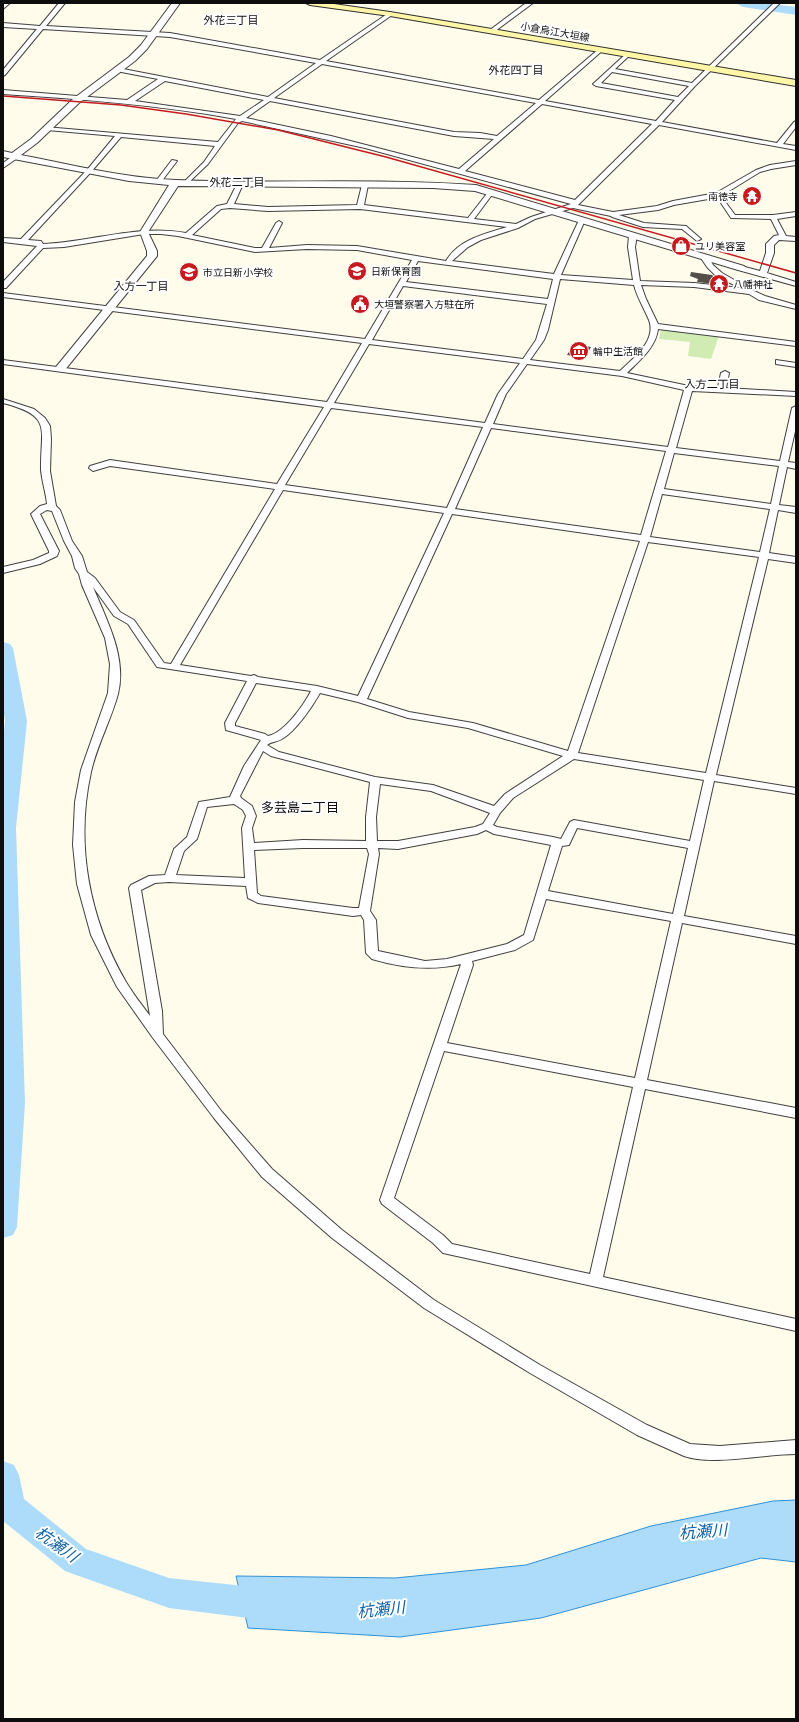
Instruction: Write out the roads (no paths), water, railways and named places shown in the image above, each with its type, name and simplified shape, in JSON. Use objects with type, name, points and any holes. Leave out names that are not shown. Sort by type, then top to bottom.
[{"type":"main road","name":"小倉烏江大垣線","points":[[310,3],[390,14],[796,83]]},
{"type":"street","points":[[3,7],[7,3]]},
{"type":"street","points":[[3,74],[62,3]]},
{"type":"street","points":[[3,166],[13,159],[14,156],[80,97],[118,70],[144,47],[176,3]]},
{"type":"street","points":[[492,31],[530,3]]},
{"type":"street","points":[[447,264],[452,256],[465,245],[478,238],[516,227],[533,218],[556,212],[575,204],[777,3]]},
{"type":"street","points":[[186,183],[206,163],[236,122],[390,14]]},
{"type":"street","points":[[3,25],[177,36],[796,148]]},
{"type":"street","points":[[460,172],[600,50]]},
{"type":"street","points":[[628,54],[594,86],[680,99]]},
{"type":"street","points":[[118,70],[454,134],[480,135],[498,138]]},
{"type":"street","points":[[611,70],[693,85]]},
{"type":"street","points":[[129,102],[163,79]]},
{"type":"street","points":[[3,92],[129,102],[241,119],[295,129],[613,214],[658,208],[673,203],[716,196],[758,171],[770,167],[796,164]]},
{"type":"street","points":[[778,145],[796,123]]},
{"type":"street","points":[[47,128],[220,144]]},
{"type":"street","points":[[22,242],[89,170],[119,135]]},
{"type":"street","points":[[3,154],[89,170],[175,183],[458,186],[490,192],[705,258],[763,274],[780,284],[796,284]]},
{"type":"street","points":[[159,181],[174,161]]},
{"type":"street","points":[[60,369],[152,256],[152,252],[144,232],[175,183]]},
{"type":"street","points":[[230,206],[240,184]]},
{"type":"street","points":[[360,207],[365,185]]},
{"type":"street","points":[[470,220],[490,192]]},
{"type":"street","points":[[716,196],[721,199],[734,217],[773,217],[796,214]]},
{"type":"street","points":[[187,236],[219,207],[230,206],[268,209],[360,207],[516,227]]},
{"type":"street","points":[[613,214],[613,216],[644,225],[684,227]]},
{"type":"street","points":[[763,274],[770,253],[770,244],[777,238],[783,236],[773,217]]},
{"type":"street","points":[[672,218],[697,239]]},
{"type":"street","points":[[361,700],[450,510],[502,394],[540,340],[544,330],[557,277],[582,220]]},
{"type":"street","points":[[264,250],[280,223]]},
{"type":"street","points":[[3,240],[38,243],[41,246],[64,245],[144,232],[161,232],[243,248],[264,250],[307,247],[357,248],[447,264],[557,277],[638,283],[694,285],[751,292]]},
{"type":"street","points":[[622,374],[644,352],[652,340],[655,326],[641,298],[630,247],[630,239],[633,235]]},
{"type":"street","points":[[777,238],[796,238]]},
{"type":"street","points":[[3,286],[41,246]]},
{"type":"street","points":[[705,258],[715,273],[722,278],[742,285],[762,298],[796,307]]},
{"type":"street","points":[[174,667],[182,651],[416,259]]},
{"type":"street","points":[[401,284],[550,302]]},
{"type":"street","points":[[3,295],[622,374],[689,388],[796,394]]},
{"type":"street","points":[[655,326],[796,344]]},
{"type":"street","points":[[3,362],[796,466]]},
{"type":"street","points":[[779,362],[796,365]]},
{"type":"street","points":[[722,390],[725,374]]},
{"type":"street","points":[[796,384],[794,387],[796,390]]},
{"type":"street","points":[[248,847],[303,844],[398,845],[477,830],[487,826],[496,811],[509,796],[572,755],[645,538],[689,388]]},
{"type":"street","points":[[3,401],[19,405],[34,412],[44,422],[47,432],[45,456],[46,477],[52,507],[56,510],[68,541],[77,556],[80,568],[84,574],[87,585],[110,638],[115,664],[113,693],[86,770],[80,802],[78,845],[83,884],[96,935],[121,984],[157,1035],[218,1115],[267,1173],[337,1234],[429,1304],[588,1400],[642,1430],[683,1449],[689,1451],[720,1453],[796,1447]]},
{"type":"street","points":[[595,1282],[677,918],[764,555],[796,408]]},
{"type":"street","points":[[92,468],[110,464],[124,465],[796,560]]},
{"type":"street","points":[[658,491],[796,510]]},
{"type":"street","points":[[3,570],[50,558],[54,554],[54,551],[35,514],[45,507],[52,507]]},
{"type":"street","points":[[84,574],[92,580],[117,614],[131,622],[160,665],[254,678],[317,689],[361,700],[408,715],[469,725],[572,755],[796,791]]},
{"type":"street","points":[[254,678],[230,723],[230,728],[260,736],[264,743],[275,754],[375,780],[433,788],[496,811]]},
{"type":"street","points":[[236,800],[234,796],[242,779],[264,743],[278,737],[293,723],[315,695],[317,689]]},
{"type":"street","points":[[375,780],[371,812],[372,845],[374,854],[364,911],[370,920],[372,953],[376,956],[426,965],[447,963],[466,960],[511,947],[529,937],[557,844]]},
{"type":"street","points":[[169,878],[179,849],[192,839],[203,804],[236,800],[248,808],[251,816],[247,828],[252,896],[258,899],[353,912],[364,911]]},
{"type":"street","points":[[487,826],[494,830],[553,841],[557,844],[565,842],[574,824],[694,845]]},
{"type":"street","points":[[157,1035],[156,1011],[135,888],[153,879],[169,878],[251,882]]},
{"type":"street","points":[[542,894],[796,940]]},
{"type":"street","points":[[466,960],[467,965],[387,1200],[438,1239],[448,1249],[796,1325]]},
{"type":"street","points":[[439,1046],[640,1083],[796,1114]]},
{"type":"water","points":[[796,1500],[796,1562],[761,1558],[541,1618],[400,1637],[248,1628],[236,1576],[395,1578],[526,1565],[651,1526],[773,1501]]},
{"type":"waterway","points":[[743,3],[796,11]]},
{"type":"waterway","name":"杭瀬川","points":[[3,648],[16,721],[5,828],[12,1103],[3,1227]]},
{"type":"waterway","name":"杭瀬川","points":[[3,1475],[10,1507],[76,1560],[169,1593],[272,1605]]},
{"type":"railway","points":[[3,96],[121,105],[186,114],[278,130],[386,157],[796,273]]},
{"type":"place","name":"南徳寺","points":[[752,196]]},
{"type":"place","name":"ユリ美容室","points":[[681,246]]},
{"type":"place","name":"日新保育園","points":[[357,271]]},
{"type":"place","name":"市立日新小学校","points":[[189,272]]},
{"type":"place","name":"八幡神社","points":[[719,284]]},
{"type":"place","name":"大垣警察署入方駐在所","points":[[360,304]]},
{"type":"place","name":"輪中生活館","points":[[579,351]]},
{"type":"district","name":"外花三丁目","points":[[231,20]]},
{"type":"district","name":"外花四丁目","points":[[516,70]]},
{"type":"district","name":"外花二丁目","points":[[237,182]]},
{"type":"district","name":"入方一丁目","points":[[141,286]]},
{"type":"district","name":"入方二丁目","points":[[712,384]]},
{"type":"district","name":"多芸島二丁目","points":[[300,807]]}]
